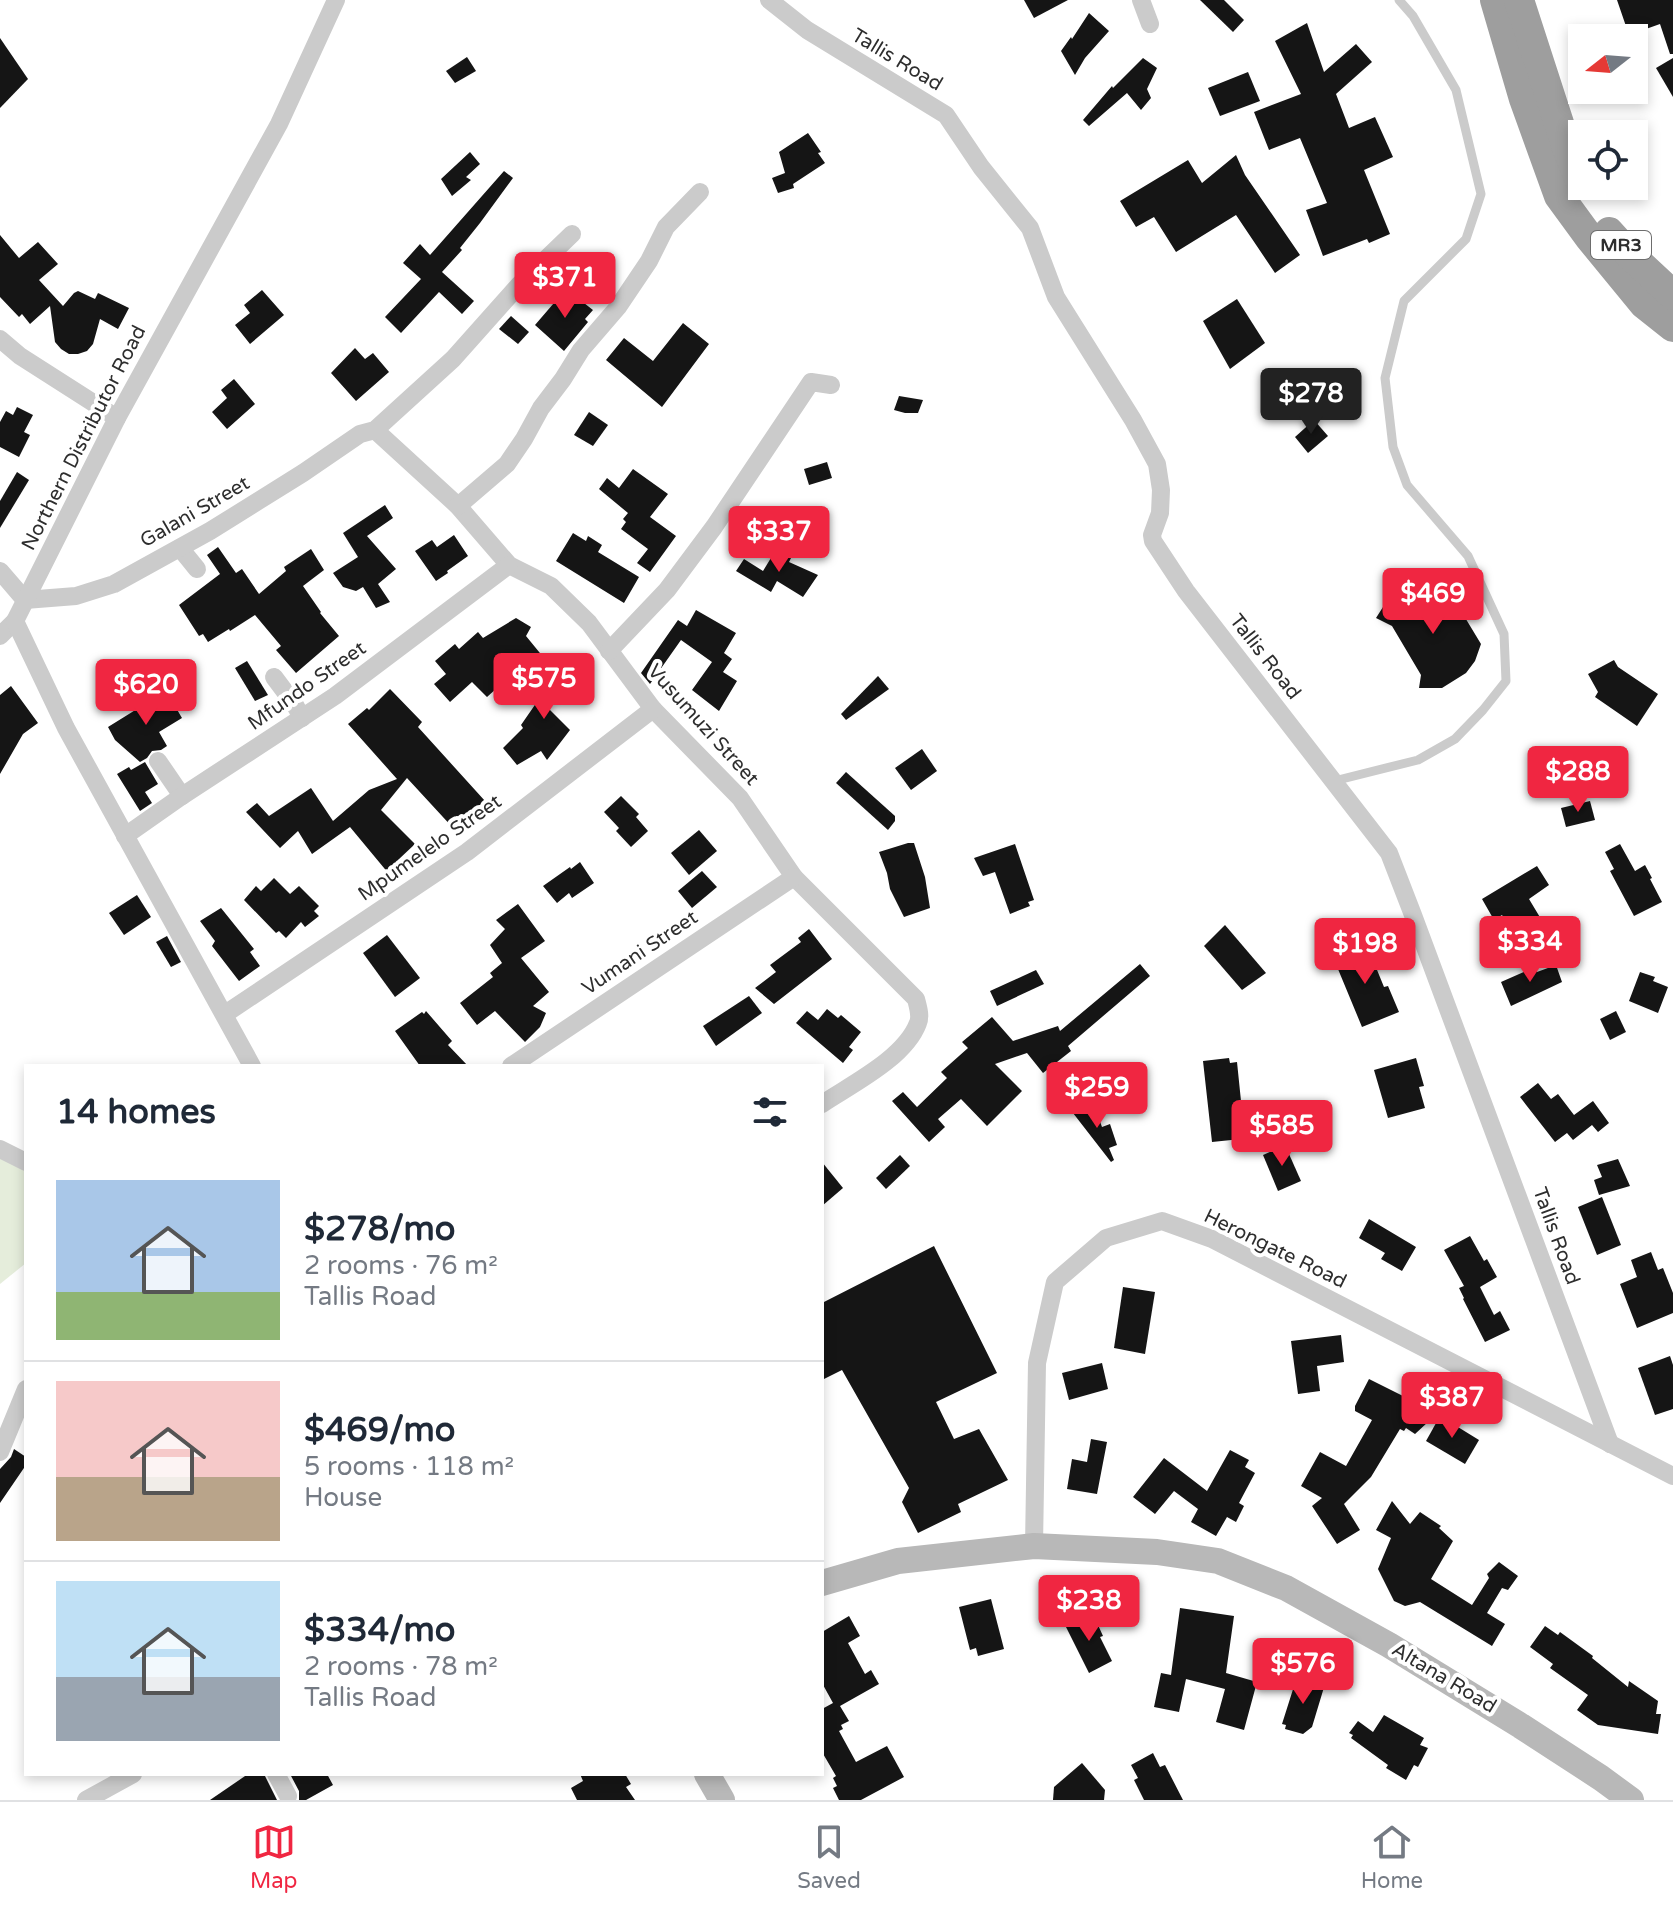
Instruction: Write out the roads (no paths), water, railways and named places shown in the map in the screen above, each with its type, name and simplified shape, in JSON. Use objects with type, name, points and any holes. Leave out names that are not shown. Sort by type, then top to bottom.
[{"type":"highway","name":"MR3","points":[[1495,0],[1524,99],[1559,196],[1644,304],[1673,327]]},
{"type":"highway","name":"MR3","points":[[1519,0],[1568,150]]},
{"type":"highway","name":"MR3","points":[[1590,200],[1603,225],[1673,295]]},
{"type":"main road","name":"Altana Road","points":[[824,1582],[898,1561],[1034,1546],[1157,1552],[1218,1561],[1286,1588],[1389,1645],[1521,1726],[1631,1800]]},
{"type":"main road","points":[[708,1776],[722,1800]]},
{"type":"street","name":"Northern Distributor Road","points":[[0,636],[15,621],[117,418],[279,124],[336,0]]},
{"type":"street","name":"Tallis Road","points":[[769,0],[807,30],[946,115],[981,167],[1030,228],[1056,297],[1157,464],[1161,490],[1160,513],[1152,535],[1153,541],[1186,591],[1389,853],[1610,1444]]},
{"type":"street","points":[[1141,0],[1150,24]]},
{"type":"street","points":[[458,506],[507,464],[581,350],[618,307],[649,261],[666,227],[700,192]]},
{"type":"street","name":"Galani Street","points":[[25,600],[76,596],[114,584],[303,473],[360,434],[375,430],[453,359],[519,285],[572,234]]},
{"type":"street","points":[[0,339],[20,356],[117,418]]},
{"type":"street","points":[[609,651],[667,590],[714,527],[811,382],[831,385]]},
{"type":"street","name":"Vusumuzi Street","points":[[375,430],[458,506],[509,565],[551,586],[589,623],[653,709],[740,798],[794,877],[916,999],[920,1020],[898,1053],[824,1103]]},
{"type":"street","points":[[180,548],[197,569]]},
{"type":"street","name":"Mfundo Street","points":[[125,836],[335,696],[509,565]]},
{"type":"street","points":[[0,571],[25,600]]},
{"type":"street","points":[[15,621],[66,728],[248,1061]]},
{"type":"street","points":[[274,677],[302,718]]},
{"type":"street","name":"Mpumelelo Street","points":[[225,1014],[467,852],[653,709]]},
{"type":"street","points":[[158,761],[182,796]]},
{"type":"street","name":"Vumani Street","points":[[514,1064],[794,877]]},
{"type":"street","points":[[0,1149],[24,1161]]},
{"type":"street","name":"Herongate Road","points":[[1034,1546],[1037,1363],[1055,1282],[1106,1238],[1162,1221],[1212,1239],[1673,1476]]},
{"type":"street","points":[[0,1452],[24,1394]]},
{"type":"street","points":[[86,1800],[129,1776]]},
{"type":"street","points":[[277,1776],[288,1796]]},
{"type":"lane","points":[[1334,781],[1418,760],[1455,739],[1506,681],[1504,634],[1468,556],[1407,485],[1393,447],[1385,378],[1404,301],[1466,239],[1481,194],[1456,90],[1413,16],[1399,0]]}]
